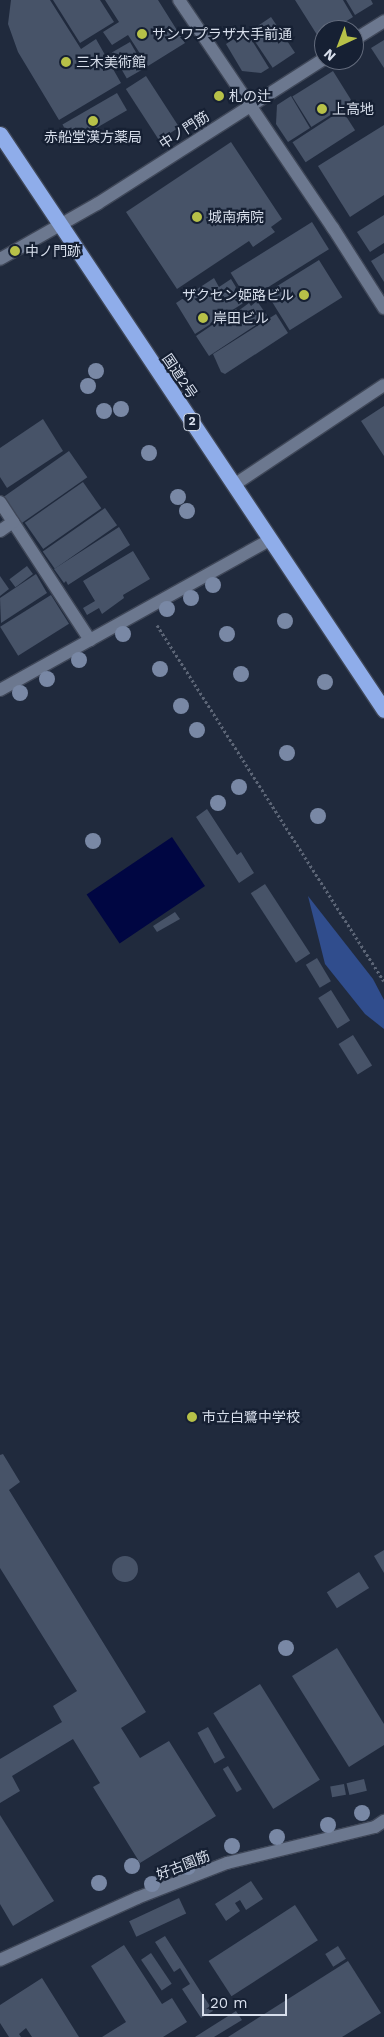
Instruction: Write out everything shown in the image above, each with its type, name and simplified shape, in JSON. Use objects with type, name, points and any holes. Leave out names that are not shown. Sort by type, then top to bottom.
[{"type":"highway","name":"国道2号","points":[[0,134],[384,710]]},
{"type":"street","points":[[180,0],[333,228],[384,308]]},
{"type":"street","points":[[364,34],[384,21]]},
{"type":"street","name":"中ノ門筋","points":[[0,259],[60,225],[314,65]]},
{"type":"street","points":[[234,485],[384,385]]},
{"type":"street","points":[[0,502],[90,640]]},
{"type":"street","points":[[0,531],[13,522]]},
{"type":"street","points":[[1,686],[90,640],[270,540]]},
{"type":"street","name":"好古園筋","points":[[0,1960],[137,1898],[227,1863],[379,1824]]},
{"type":"path","points":[[147,609],[384,980]]},
{"type":"shaded area","points":[[172,837],[205,886],[120,944],[87,895]]},
{"type":"shaded area","points":[[308,896],[373,979],[384,1000],[384,1029],[365,1014],[325,964]]},
{"type":"building","name":"三木美術館","points":[[11,0],[50,0],[81,49],[96,39],[121,83],[59,120],[18,52],[8,24]]},
{"type":"building","points":[[53,0],[100,0],[114,22],[80,43]]},
{"type":"building","name":"サンワプラザ大手前通","points":[[105,0],[158,0],[185,43],[148,66],[128,35],[112,45],[103,32],[119,22]]},
{"type":"building","points":[[295,0],[343,0],[353,17],[348,20],[314,20],[314,30]]},
{"type":"building","points":[[346,0],[371,0],[373,4],[355,15]]},
{"type":"building","points":[[271,17],[295,53],[273,68],[249,32]]},
{"type":"building","points":[[246,31],[269,68],[261,73],[242,71],[226,44]]},
{"type":"building","points":[[384,40],[384,68],[371,48]]},
{"type":"building","points":[[130,42],[145,68],[127,78],[112,53]]},
{"type":"building","points":[[333,71],[352,102],[311,127],[292,96]]},
{"type":"building","points":[[146,76],[179,127],[159,140],[126,89]]},
{"type":"building","points":[[117,93],[127,110],[72,142],[62,124]]},
{"type":"building","points":[[291,96],[310,128],[288,142],[276,124],[277,105]]},
{"type":"building","points":[[342,110],[355,130],[306,162],[293,142]]},
{"type":"building","points":[[384,125],[384,195],[350,217],[318,166]]},
{"type":"building","points":[[231,142],[282,219],[271,227],[275,232],[253,247],[249,241],[177,289],[126,212]]},
{"type":"building","points":[[384,215],[384,243],[370,252],[357,232]]},
{"type":"building","points":[[312,222],[329,249],[248,300],[231,273]]},
{"type":"building","points":[[384,253],[384,282],[371,261]]},
{"type":"building","name":"ザクセン姫路ビル","points":[[319,260],[342,297],[290,330],[266,293]]},
{"type":"building","name":"岸田ビル","points":[[214,278],[219,287],[231,279],[245,302],[195,334],[176,303]]},
{"type":"building","points":[[257,301],[268,317],[209,356],[196,336],[236,309],[238,311],[249,303],[251,306]]},
{"type":"building","points":[[276,314],[288,333],[225,374],[221,372],[213,354]]},
{"type":"building","points":[[384,406],[384,456],[361,421]]},
{"type":"building","points":[[43,419],[63,451],[7,488],[0,477],[0,448]]},
{"type":"building","points":[[69,451],[87,477],[22,523],[3,497]]},
{"type":"building","points":[[83,482],[101,508],[43,549],[25,523]]},
{"type":"building","points":[[105,508],[117,525],[55,569],[43,552]]},
{"type":"building","points":[[119,527],[130,545],[68,585],[66,581],[64,583],[54,569]]},
{"type":"building","points":[[133,551],[150,579],[123,595],[124,598],[102,614],[99,608],[87,615],[83,608],[95,601],[83,581]]},
{"type":"building","points":[[27,566],[33,574],[15,587],[9,579]]},
{"type":"building","points":[[36,574],[47,593],[1,623],[0,598]]},
{"type":"building","points":[[0,576],[9,589],[0,596]]},
{"type":"building","points":[[51,595],[69,624],[18,656],[0,627]]},
{"type":"building","points":[[207,809],[237,855],[241,852],[254,873],[239,883],[196,817]]},
{"type":"building","points":[[265,884],[310,954],[296,963],[251,893]]},
{"type":"building","points":[[175,912],[180,919],[157,932],[153,926]]},
{"type":"building","points":[[317,958],[331,981],[320,988],[306,965]]},
{"type":"building","points":[[331,990],[350,1021],[337,1028],[318,998]]},
{"type":"building","points":[[353,1035],[372,1066],[358,1075],[339,1044]]},
{"type":"building","points":[[3,1454],[20,1482],[9,1490],[146,1712],[121,1728],[140,1758],[169,1741],[216,1816],[140,1863],[93,1787],[100,1783],[73,1739],[12,1776],[20,1791],[0,1803],[0,1759],[62,1722],[53,1706],[77,1691],[0,1568],[0,1455]]},
{"type":"building","points":[[384,1550],[384,1573],[374,1556]]},
{"type":"building","points":[[125,1556],[135,1559],[138,1569],[135,1579],[125,1582],[115,1579],[112,1569],[115,1559]]},
{"type":"building","points":[[359,1572],[369,1588],[337,1608],[327,1592]]},
{"type":"building","points":[[337,1648],[384,1724],[384,1745],[349,1767],[292,1676]]},
{"type":"building","points":[[260,1684],[320,1780],[273,1809],[213,1713]]},
{"type":"building","points":[[208,1727],[225,1758],[214,1763],[198,1733]]},
{"type":"building","points":[[228,1766],[242,1789],[237,1792],[223,1769]]},
{"type":"building","points":[[364,1779],[367,1791],[349,1795],[347,1783]]},
{"type":"building","points":[[344,1784],[346,1795],[332,1797],[330,1786]]},
{"type":"building","points":[[0,1815],[54,1901],[13,1926],[0,1904]]},
{"type":"building","points":[[251,1881],[263,1899],[246,1910],[240,1900],[235,1903],[240,1911],[226,1921],[215,1904]]},
{"type":"building","points":[[179,1898],[186,1913],[136,1937],[129,1921]]},
{"type":"building","points":[[295,1905],[318,1940],[231,1996],[209,1961]]},
{"type":"building","points":[[165,1936],[213,2011],[201,2018],[182,1989],[190,1984],[180,1968],[174,1972],[155,1942]]},
{"type":"building","points":[[124,1945],[162,2004],[172,1998],[187,2022],[163,2037],[102,2037],[126,2022],[91,1966]]},
{"type":"building","points":[[338,1946],[346,1959],[333,1967],[325,1954]]},
{"type":"building","points":[[151,1953],[172,1984],[162,1990],[141,1960]]},
{"type":"building","points":[[348,1961],[381,2013],[342,2037],[228,2037]]},
{"type":"building","points":[[42,1978],[79,2037],[32,2037],[26,2028],[19,2034],[21,2037],[9,2037],[0,2023],[0,2005]]},
{"type":"building","points":[[236,2011],[242,2020],[214,2037],[195,2037]]},
{"type":"place","name":"サンワプラザ大手前通","points":[[142,34]]},
{"type":"place","name":"三木美術館","points":[[66,62]]},
{"type":"place","name":"札の辻","points":[[219,96]]},
{"type":"place","name":"上高地","points":[[322,109]]},
{"type":"place","name":"赤船堂漢方薬局","points":[[93,121]]},
{"type":"place","name":"城南病院","points":[[197,217]]},
{"type":"place","name":"中ノ門跡","points":[[15,251]]},
{"type":"place","name":"ザクセン姫路ビル","points":[[304,295]]},
{"type":"place","name":"岸田ビル","points":[[203,318]]},
{"type":"place","name":"市立白鷺中学校","points":[[192,1417]]}]
